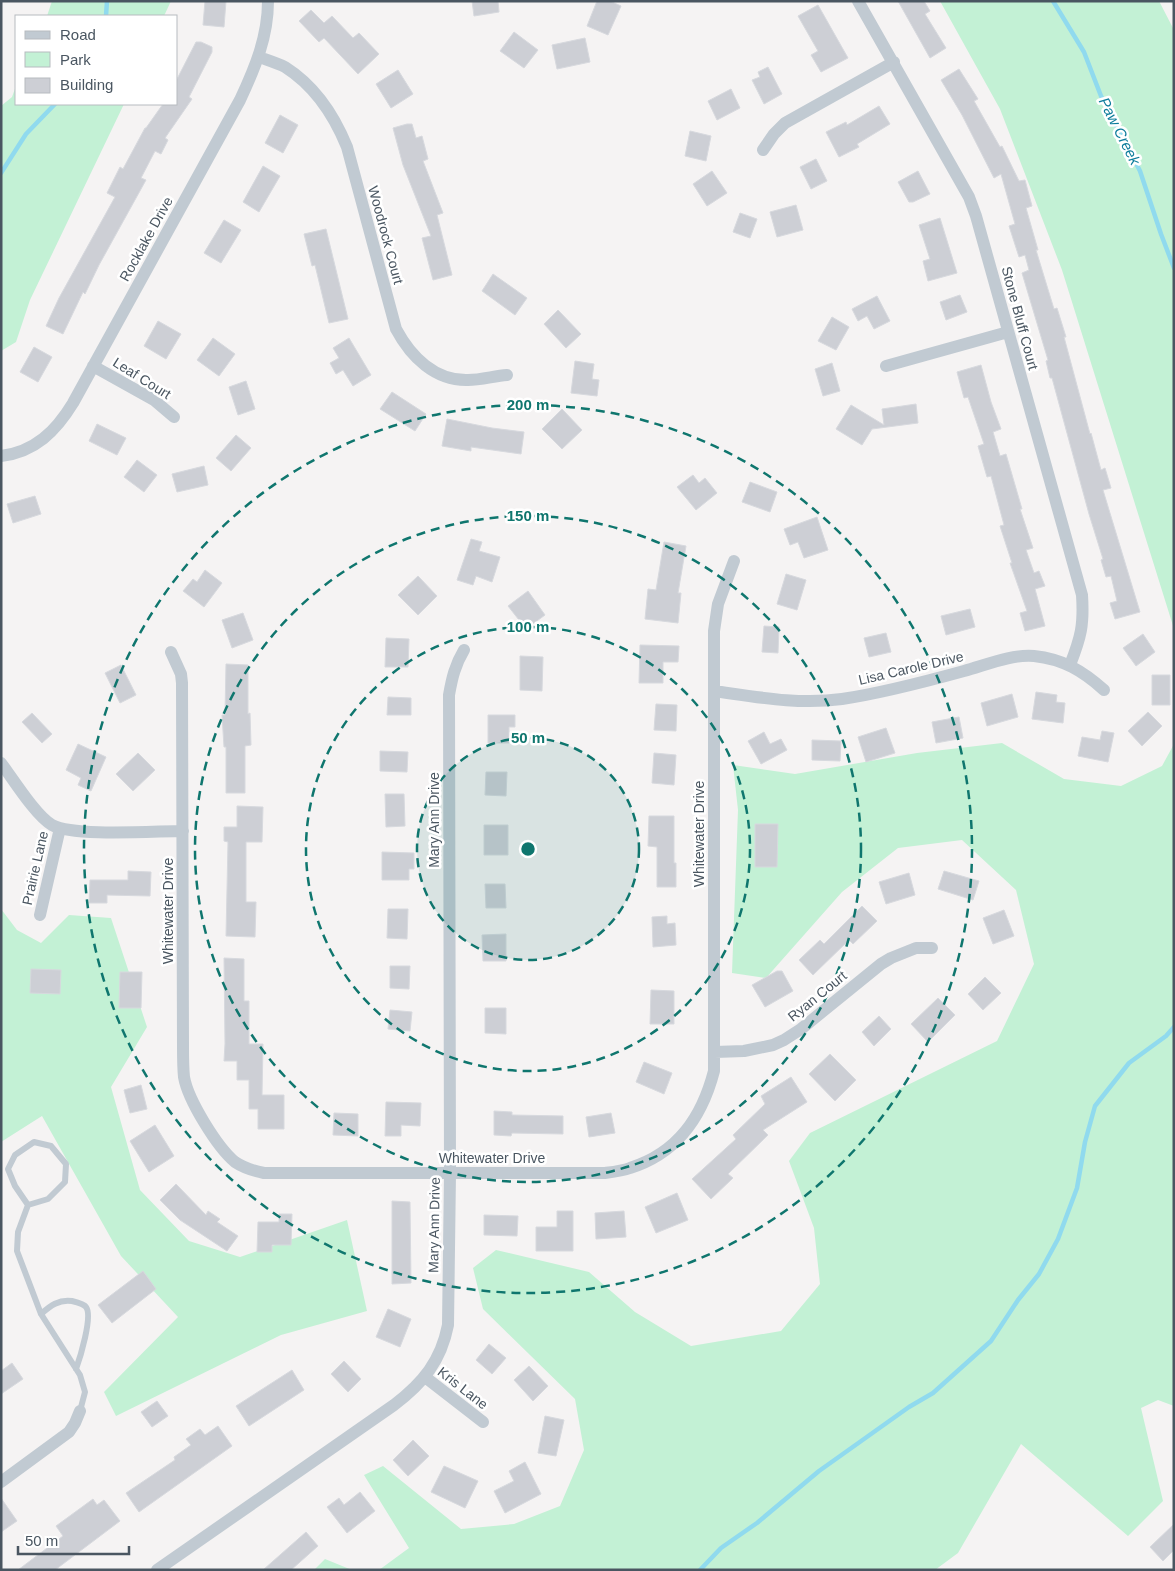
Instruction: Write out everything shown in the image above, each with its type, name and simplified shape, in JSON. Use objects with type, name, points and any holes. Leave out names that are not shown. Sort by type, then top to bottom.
[{"type":"street","name":"Rocklake Drive","points":[[1,456],[16,453],[39,442],[55,429],[73,403],[240,100],[259,57],[267,25],[268,1]]},
{"type":"street","name":"Stone Bluff Court","points":[[858,1],[969,197],[976,216],[1082,595],[1084,615],[1080,639],[1070,664]]},
{"type":"street","name":"Woodrock Court","points":[[259,57],[284,66],[304,82],[320,98],[337,124],[347,147],[396,329],[405,345],[416,359],[425,366],[448,378],[467,380],[507,374]]},
{"type":"street","points":[[763,150],[784,123],[894,62]]},
{"type":"street","points":[[886,366],[1008,332]]},
{"type":"street","name":"Leaf Court","points":[[93,366],[154,400],[174,417]]},
{"type":"street","name":"Whitewater Drive","points":[[171,652],[181,674],[182,683],[184,1078],[190,1096],[218,1143],[235,1161],[250,1170],[264,1173],[604,1173],[629,1168],[651,1159],[672,1145],[691,1125],[702,1106],[714,1071],[714,631],[718,604],[734,561]]},
{"type":"street","name":"Mary Ann Drive","points":[[157,1570],[394,1405],[413,1390],[425,1377],[439,1355],[448,1325],[450,1173],[449,695],[453,672],[464,650]]},
{"type":"street","name":"Lisa Carole Drive","points":[[714,691],[783,700],[823,701],[843,699],[922,682],[1012,658],[1032,656],[1055,659],[1070,664],[1089,676],[1104,690]]},
{"type":"street","points":[[1,762],[46,821],[60,828],[98,832],[183,831]]},
{"type":"street","name":"Prairie Lane","points":[[40,916],[60,828]]},
{"type":"street","name":"Ryan Court","points":[[715,1052],[744,1051],[773,1045],[784,1040],[801,1029],[881,964],[916,948],[932,948]]},
{"type":"street","name":"Kris Lane","points":[[425,1377],[483,1422]]},
{"type":"street","points":[[1,1482],[68,1432],[75,1423],[80,1411]]},
{"type":"lane","points":[[34,1142],[51,1146],[66,1164],[65,1182],[48,1199],[28,1204],[15,1186],[8,1169],[15,1155],[34,1142]]},
{"type":"lane","points":[[28,1204],[18,1232],[17,1251],[41,1314],[80,1375],[86,1392],[80,1411]]},
{"type":"lane","points":[[41,1314],[51,1305],[63,1301],[74,1301],[86,1307],[88,1323],[76,1369]]},
{"type":"green space","points":[[52,1],[171,1],[164,15],[47,15]]},
{"type":"green space","points":[[940,1],[1159,1],[1174,30],[1174,629],[1062,270],[1000,109]]},
{"type":"green space","points":[[15,89],[15,105],[124,105],[30,300],[16,342],[1,351],[1,106],[12,97]]},
{"type":"green space","points":[[1002,743],[1064,779],[1121,786],[1162,766],[1174,744],[1174,1406],[1158,1400],[1141,1408],[1163,1501],[1128,1536],[1021,1444],[958,1553],[935,1570],[379,1570],[409,1548],[364,1475],[383,1466],[461,1529],[514,1524],[560,1506],[584,1450],[575,1399],[483,1309],[473,1268],[496,1250],[589,1272],[635,1312],[691,1346],[781,1331],[820,1284],[814,1228],[789,1161],[810,1133],[997,1041],[1034,964],[1016,890],[962,840],[898,848],[842,892],[766,978],[732,973],[738,810],[733,765],[795,774],[917,753]]},
{"type":"green space","points":[[1,909],[17,930],[41,943],[69,915],[111,918],[147,1027],[111,1087],[140,1190],[189,1241],[240,1257],[347,1220],[367,1311],[281,1335],[116,1416],[104,1392],[178,1317],[121,1256],[42,1116],[1,1142]]},
{"type":"green space","points":[[325,1559],[352,1570],[314,1570]]},
{"type":"building","points":[[205,1],[226,1],[224,27],[203,25]]},
{"type":"building","points":[[472,1],[498,1],[499,12],[474,16]]},
{"type":"building","points":[[597,1],[610,1],[621,6],[608,35],[587,26]]},
{"type":"building","points":[[898,1],[924,1],[930,11],[925,14],[946,48],[930,58]]},
{"type":"building","points":[[818,5],[848,58],[821,72],[811,55],[818,51],[798,16]]},
{"type":"building","points":[[311,10],[324,23],[332,16],[353,38],[359,33],[379,54],[358,74],[324,38],[319,42],[299,21]]},
{"type":"building","points":[[514,32],[538,50],[524,68],[500,51]]},
{"type":"building","points":[[585,38],[590,62],[557,69],[552,45]]},
{"type":"building","points":[[196,42],[212,47],[212,52],[189,97],[192,99],[165,138],[168,140],[161,154],[155,151],[141,178],[146,180],[85,294],[83,292],[63,334],[46,326],[59,298],[115,197],[107,193],[120,167],[123,169],[145,128],[162,105],[178,105],[178,77]]},
{"type":"building","points":[[768,67],[782,94],[764,104],[752,80],[760,77],[758,72]]},
{"type":"building","points":[[959,69],[978,99],[974,101],[1000,147],[1002,146],[1019,181],[1025,180],[1032,206],[1026,208],[1038,250],[1036,250],[1054,309],[1057,308],[1066,337],[1064,337],[1101,470],[1105,468],[1111,488],[1103,490],[1140,612],[1115,619],[1110,603],[1117,601],[1111,576],[1106,577],[1101,560],[1103,559],[1052,378],[1050,378],[1046,361],[1048,360],[1022,273],[1029,270],[1025,255],[1019,257],[1009,226],[1015,224],[1001,174],[994,178],[962,115],[941,80]]},
{"type":"building","points":[[398,70],[413,94],[391,108],[376,84]]},
{"type":"building","points":[[731,89],[740,108],[717,120],[708,101]]},
{"type":"building","points":[[879,106],[890,124],[857,144],[859,147],[839,157],[826,132],[846,122],[847,125]]},
{"type":"building","points":[[280,115],[298,125],[283,153],[265,143]]},
{"type":"building","points":[[412,124],[416,138],[422,136],[428,159],[423,161],[443,213],[437,215],[452,275],[433,280],[422,238],[431,236],[403,165],[393,128]]},
{"type":"building","points":[[690,131],[711,136],[706,161],[685,156]]},
{"type":"building","points":[[816,159],[827,181],[811,189],[800,167]]},
{"type":"building","points":[[263,166],[280,176],[259,212],[243,202]]},
{"type":"building","points":[[712,171],[727,193],[707,206],[693,184]]},
{"type":"building","points":[[918,171],[930,194],[909,202],[898,182]]},
{"type":"building","points":[[796,205],[803,230],[777,237],[770,212]]},
{"type":"building","points":[[740,213],[757,219],[750,238],[733,232]]},
{"type":"building","points":[[940,218],[957,273],[928,281],[923,261],[930,259],[919,225]]},
{"type":"building","points":[[224,220],[241,230],[221,263],[204,253]]},
{"type":"building","points":[[326,229],[348,319],[329,323],[315,265],[312,266],[304,234]]},
{"type":"building","points":[[493,274],[527,298],[515,315],[482,291]]},
{"type":"building","points":[[960,295],[967,312],[946,320],[940,302]]},
{"type":"building","points":[[877,296],[890,321],[874,329],[867,316],[858,321],[852,309]]},
{"type":"building","points":[[558,310],[581,334],[566,348],[544,324]]},
{"type":"building","points":[[832,317],[849,327],[836,350],[818,341]]},
{"type":"building","points":[[158,321],[181,334],[166,359],[144,346]]},
{"type":"building","points":[[213,338],[235,354],[219,376],[197,360]]},
{"type":"building","points":[[349,338],[371,375],[353,386],[343,370],[336,374],[330,363],[339,358],[333,348]]},
{"type":"building","points":[[34,347],[52,357],[38,382],[20,372]]},
{"type":"building","points":[[575,361],[594,364],[592,379],[599,380],[597,396],[571,393]]},
{"type":"building","points":[[832,363],[840,391],[823,396],[815,369]]},
{"type":"building","points":[[981,365],[1001,429],[993,432],[1000,456],[1006,454],[1022,509],[1020,509],[1033,548],[1026,550],[1034,573],[1039,571],[1045,586],[1035,589],[1045,626],[1025,631],[1020,613],[1027,611],[1010,563],[1012,563],[1000,526],[1004,525],[991,476],[987,477],[978,446],[984,444],[968,397],[964,398],[957,372]]},
{"type":"building","points":[[246,381],[255,409],[238,415],[229,387]]},
{"type":"building","points":[[392,392],[426,414],[415,431],[380,409]]},
{"type":"building","points":[[916,404],[918,423],[872,429],[862,445],[836,429],[851,405],[884,425],[882,409]]},
{"type":"building","points":[[562,409],[582,430],[562,449],[542,429]]},
{"type":"building","points":[[447,419],[524,432],[521,454],[471,447],[471,451],[442,446]]},
{"type":"building","points":[[97,424],[126,438],[117,455],[89,441]]},
{"type":"building","points":[[236,435],[251,448],[231,471],[216,458]]},
{"type":"building","points":[[137,460],[157,475],[144,492],[124,477]]},
{"type":"building","points":[[204,466],[208,485],[177,492],[172,474]]},
{"type":"building","points":[[693,475],[699,483],[705,478],[717,493],[696,510],[677,487]]},
{"type":"building","points":[[750,482],[777,492],[770,512],[742,502]]},
{"type":"building","points":[[35,496],[41,514],[13,523],[7,504]]},
{"type":"building","points":[[817,517],[828,550],[804,558],[798,542],[790,545],[784,529]]},
{"type":"building","points":[[471,539],[482,542],[479,551],[500,557],[492,582],[476,576],[473,585],[457,580]]},
{"type":"building","points":[[664,542],[686,546],[678,593],[681,593],[678,623],[645,619],[648,589],[656,590]]},
{"type":"building","points":[[205,570],[222,583],[204,607],[183,591],[193,579],[197,582]]},
{"type":"building","points":[[786,574],[806,580],[797,610],[777,604]]},
{"type":"building","points":[[418,576],[437,596],[418,615],[398,595]]},
{"type":"building","points":[[528,591],[545,615],[526,629],[508,606]]},
{"type":"building","points":[[970,609],[975,627],[946,635],[941,616]]},
{"type":"building","points":[[243,613],[253,640],[232,648],[222,620]]},
{"type":"building","points":[[764,626],[779,627],[778,653],[762,652]]},
{"type":"building","points":[[886,633],[891,652],[869,657],[864,638]]},
{"type":"building","points":[[1143,634],[1155,652],[1136,666],[1123,648]]},
{"type":"building","points":[[386,638],[409,639],[408,667],[385,667]]},
{"type":"building","points":[[640,645],[679,646],[678,662],[663,662],[663,683],[639,683]]},
{"type":"building","points":[[520,656],[543,657],[542,691],[520,690]]},
{"type":"building","points":[[226,664],[248,665],[248,714],[250,713],[251,745],[245,746],[245,793],[226,793],[226,747],[224,747],[222,715],[225,715]]},
{"type":"building","points":[[121,665],[136,695],[120,703],[105,673]]},
{"type":"building","points":[[1152,675],[1170,675],[1170,705],[1152,705]]},
{"type":"building","points":[[1036,692],[1057,695],[1056,702],[1065,703],[1063,723],[1032,719]]},
{"type":"building","points":[[1012,694],[1018,717],[987,726],[981,703]]},
{"type":"building","points":[[388,697],[411,698],[411,715],[387,715]]},
{"type":"building","points":[[656,704],[677,705],[676,731],[654,730]]},
{"type":"building","points":[[1148,712],[1162,726],[1142,746],[1128,731]]},
{"type":"building","points":[[32,713],[52,734],[42,743],[22,722]]},
{"type":"building","points":[[488,715],[515,715],[515,727],[509,727],[509,743],[488,743]]},
{"type":"building","points":[[959,717],[963,738],[936,743],[932,722]]},
{"type":"building","points":[[886,728],[895,753],[866,762],[858,737]]},
{"type":"building","points":[[1102,731],[1114,733],[1108,762],[1078,756],[1082,737],[1100,740]]},
{"type":"building","points":[[764,732],[770,744],[781,739],[787,750],[761,764],[748,741]]},
{"type":"building","points":[[812,740],[841,741],[840,761],[812,760]]},
{"type":"building","points":[[78,744],[106,757],[91,791],[78,785],[81,778],[66,770]]},
{"type":"building","points":[[380,751],[408,752],[407,772],[380,771]]},
{"type":"building","points":[[138,753],[155,770],[133,791],[116,774]]},
{"type":"building","points":[[654,753],[676,755],[674,785],[652,783]]},
{"type":"building","points":[[486,772],[507,772],[506,796],[485,795]]},
{"type":"building","points":[[385,794],[404,794],[405,826],[386,827]]},
{"type":"building","points":[[237,806],[263,807],[262,842],[246,842],[246,902],[256,902],[255,937],[226,936],[228,842],[224,841],[224,827],[237,827]]},
{"type":"building","points":[[649,816],[674,816],[676,887],[657,887],[657,847],[648,846]]},
{"type":"building","points":[[755,824],[778,824],[777,867],[755,867]]},
{"type":"building","points":[[484,825],[508,825],[508,855],[484,855]]},
{"type":"building","points":[[382,852],[414,853],[414,869],[409,869],[409,880],[382,880]]},
{"type":"building","points":[[128,871],[151,872],[150,896],[107,895],[107,903],[89,903],[90,880],[128,880]]},
{"type":"building","points":[[944,871],[979,881],[973,900],[938,889]]},
{"type":"building","points":[[909,873],[915,895],[886,904],[879,882]]},
{"type":"building","points":[[485,884],[505,884],[506,908],[486,908]]},
{"type":"building","points":[[862,906],[877,921],[853,944],[849,940],[813,975],[799,960],[820,940],[824,944]]},
{"type":"building","points":[[388,909],[408,909],[407,939],[387,938]]},
{"type":"building","points":[[1004,910],[1014,936],[993,944],[983,918]]},
{"type":"building","points":[[667,916],[667,924],[675,923],[676,945],[653,947],[652,917]]},
{"type":"building","points":[[506,934],[506,961],[483,961],[482,935]]},
{"type":"building","points":[[224,958],[244,959],[244,1001],[249,1001],[249,1044],[263,1044],[262,1095],[284,1095],[284,1129],[258,1129],[258,1109],[249,1109],[249,1080],[237,1080],[237,1061],[224,1061]]},
{"type":"building","points":[[390,966],[410,966],[409,989],[390,988]]},
{"type":"building","points":[[31,969],[61,970],[60,994],[30,993]]},
{"type":"building","points":[[777,971],[782,971],[793,991],[765,1007],[752,985]]},
{"type":"building","points":[[120,972],[142,972],[141,1008],[119,1008]]},
{"type":"building","points":[[985,977],[1001,993],[983,1010],[968,994]]},
{"type":"building","points":[[651,990],[674,991],[674,1024],[650,1024]]},
{"type":"building","points":[[938,998],[955,1015],[928,1042],[911,1024]]},
{"type":"building","points":[[485,1008],[506,1008],[506,1034],[485,1033]]},
{"type":"building","points":[[390,1010],[412,1012],[410,1031],[388,1029]]},
{"type":"building","points":[[879,1016],[891,1029],[874,1046],[862,1032]]},
{"type":"building","points":[[830,1054],[856,1080],[835,1101],[809,1074]]},
{"type":"building","points":[[644,1062],[672,1073],[664,1094],[636,1082]]},
{"type":"building","points":[[791,1077],[807,1102],[763,1130],[768,1135],[728,1174],[733,1178],[711,1199],[692,1179],[736,1139],[733,1135],[765,1104],[761,1096]]},
{"type":"building","points":[[141,1085],[147,1109],[130,1113],[124,1090]]},
{"type":"building","points":[[386,1102],[421,1103],[420,1126],[401,1125],[401,1136],[385,1136]]},
{"type":"building","points":[[494,1111],[512,1112],[512,1115],[563,1116],[563,1134],[512,1133],[511,1136],[494,1135]]},
{"type":"building","points":[[334,1113],[358,1114],[358,1136],[333,1135]]},
{"type":"building","points":[[611,1113],[615,1133],[589,1137],[586,1117]]},
{"type":"building","points":[[155,1125],[174,1156],[149,1172],[130,1141]]},
{"type":"building","points":[[176,1184],[206,1215],[208,1211],[220,1219],[217,1222],[238,1236],[227,1251],[180,1220],[160,1200]]},
{"type":"building","points":[[677,1193],[688,1220],[656,1233],[645,1207]]},
{"type":"building","points":[[392,1201],[410,1202],[411,1283],[392,1284]]},
{"type":"building","points":[[557,1211],[573,1211],[573,1251],[536,1251],[536,1227],[557,1227]]},
{"type":"building","points":[[624,1211],[626,1237],[596,1239],[595,1213]]},
{"type":"building","points":[[279,1214],[292,1214],[291,1245],[272,1245],[272,1252],[257,1252],[258,1222],[279,1222]]},
{"type":"building","points":[[484,1215],[518,1216],[517,1236],[484,1235]]},
{"type":"building","points":[[143,1271],[156,1289],[112,1323],[98,1305]]},
{"type":"building","points":[[388,1309],[411,1319],[400,1347],[376,1337]]},
{"type":"building","points":[[489,1344],[506,1358],[492,1374],[476,1360]]},
{"type":"building","points":[[344,1361],[361,1379],[348,1392],[331,1374]]},
{"type":"building","points":[[12,1363],[23,1379],[1,1394],[1,1371]]},
{"type":"building","points":[[529,1366],[548,1386],[533,1401],[514,1380]]},
{"type":"building","points":[[292,1370],[304,1390],[249,1426],[236,1406]]},
{"type":"building","points":[[157,1401],[168,1416],[152,1427],[141,1412]]},
{"type":"building","points":[[545,1416],[564,1420],[556,1456],[538,1453]]},
{"type":"building","points":[[218,1426],[232,1446],[139,1512],[126,1493],[175,1460],[174,1457],[191,1445],[186,1439],[200,1429],[205,1435]]},
{"type":"building","points":[[413,1440],[429,1456],[408,1476],[393,1460]]},
{"type":"building","points":[[525,1462],[541,1494],[505,1513],[494,1491],[514,1481],[509,1471]]},
{"type":"building","points":[[444,1466],[478,1481],[465,1508],[431,1492]]},
{"type":"building","points":[[360,1492],[375,1511],[347,1533],[327,1507],[339,1498],[344,1505]]},
{"type":"building","points":[[1,1498],[17,1521],[1,1532]]},
{"type":"building","points":[[93,1499],[97,1505],[104,1500],[120,1521],[55,1570],[18,1570],[63,1536],[56,1526]]},
{"type":"building","points":[[1174,1524],[1174,1550],[1163,1561],[1150,1547]]},
{"type":"building","points":[[306,1532],[318,1546],[291,1570],[263,1570]]},
{"type":"waterway","points":[[106,15],[107,1]]},
{"type":"waterway","name":"Paw Creek","points":[[1053,1],[1084,52],[1101,96],[1140,171],[1174,268]]},
{"type":"waterway","points":[[1,173],[26,134],[54,105]]},
{"type":"waterway","points":[[700,1570],[721,1548],[757,1523],[819,1471],[909,1407],[933,1393],[991,1341],[1018,1300],[1039,1274],[1058,1239],[1077,1188],[1085,1142],[1095,1106],[1129,1063],[1166,1036],[1174,1027]]}]
